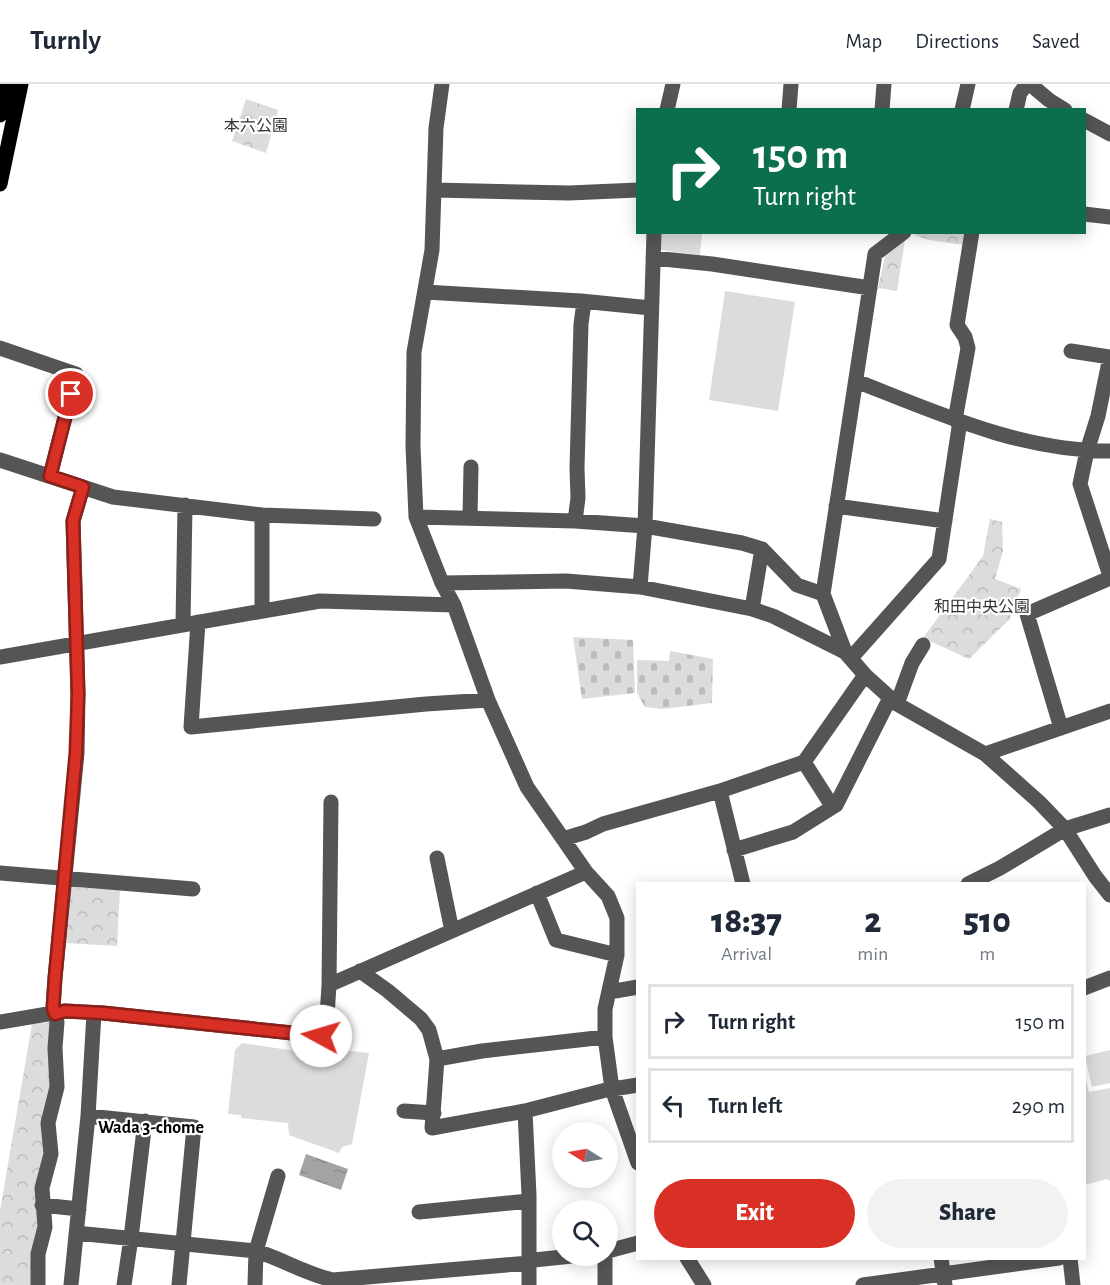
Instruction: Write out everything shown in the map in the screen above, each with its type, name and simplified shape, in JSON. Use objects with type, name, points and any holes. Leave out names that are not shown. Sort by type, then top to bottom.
[{"type":"main road","points":[[0,115],[7,84]]},
{"type":"main road","points":[[0,184],[21,84]]},
{"type":"street","points":[[442,84],[436,128],[432,250],[414,363],[412,446],[417,517],[442,583],[454,605],[488,700],[527,787],[586,872],[608,896],[617,918],[617,955],[605,1009],[605,1037],[612,1089],[636,1157]]},
{"type":"street","points":[[668,108],[674,84]]},
{"type":"street","points":[[789,108],[791,84]]},
{"type":"street","points":[[882,108],[885,84]]},
{"type":"street","points":[[962,108],[968,84]]},
{"type":"street","points":[[1016,108],[1020,93],[1028,84],[1062,108]]},
{"type":"street","points":[[1086,121],[1110,134]]},
{"type":"street","points":[[434,190],[569,193],[636,190]]},
{"type":"street","points":[[1086,214],[1110,217]]},
{"type":"street","points":[[640,587],[645,526],[654,234]]},
{"type":"street","points":[[901,234],[875,254],[823,594],[848,655],[866,675],[893,701],[985,754],[1039,802],[1065,829],[1110,895]]},
{"type":"street","points":[[848,655],[939,559],[968,348],[966,337],[957,325],[972,234]]},
{"type":"street","points":[[653,258],[712,264],[870,288]]},
{"type":"street","points":[[425,291],[651,308]]},
{"type":"street","points":[[575,521],[578,498],[581,324],[584,302]]},
{"type":"street","points":[[0,348],[76,374],[50,476]]},
{"type":"street","points":[[1061,728],[1027,614],[1110,577],[1080,484],[1098,416],[1110,357],[1071,351]]},
{"type":"street","points":[[856,381],[999,435],[1087,451],[1110,451]]},
{"type":"street","points":[[0,460],[113,496],[262,515],[374,519]]},
{"type":"street","points":[[470,518],[471,467]]},
{"type":"street","points":[[38,1285],[38,1254],[45,1227],[42,1188],[51,1154],[48,1124],[57,1088],[55,1048],[57,1033],[53,1008],[76,753],[77,644],[73,521],[83,487]]},
{"type":"street","points":[[185,506],[190,623],[191,727],[488,700]]},
{"type":"street","points":[[836,506],[945,521]]},
{"type":"street","points":[[262,515],[262,610]]},
{"type":"street","points":[[417,517],[575,521],[645,526],[742,543],[762,549],[797,585],[823,594]]},
{"type":"street","points":[[752,609],[762,549]]},
{"type":"street","points":[[442,583],[566,581],[640,587],[752,609],[773,616],[848,655]]},
{"type":"street","points":[[0,657],[320,601],[454,605]]},
{"type":"street","points":[[734,850],[793,832],[836,805],[923,645]]},
{"type":"street","points":[[563,839],[603,824],[720,791],[804,762],[866,675]]},
{"type":"street","points":[[985,754],[1110,711]]},
{"type":"street","points":[[804,762],[832,806]]},
{"type":"street","points":[[720,791],[742,882]]},
{"type":"street","points":[[0,1022],[65,1011],[321,1036],[326,1032],[329,985],[330,802]]},
{"type":"street","points":[[972,882],[1065,829],[1110,815]]},
{"type":"street","points":[[437,858],[452,931]]},
{"type":"street","points":[[329,985],[586,872]]},
{"type":"street","points":[[0,873],[193,889]]},
{"type":"street","points":[[537,893],[556,940],[617,955]]},
{"type":"street","points":[[360,972],[388,991],[429,1030],[437,1059],[432,1128],[525,1111],[612,1089],[636,1085]]},
{"type":"street","points":[[1086,987],[1110,978]]},
{"type":"street","points":[[609,992],[636,987]]},
{"type":"street","points":[[71,1285],[88,1116],[94,1013]]},
{"type":"street","points":[[437,1059],[466,1061],[605,1037]]},
{"type":"street","points":[[404,1111],[434,1113]]},
{"type":"street","points":[[525,1111],[529,1201],[529,1285]]},
{"type":"street","points":[[88,1116],[194,1127],[179,1285]]},
{"type":"street","points":[[123,1285],[145,1122]]},
{"type":"street","points":[[255,1285],[256,1251],[278,1176]]},
{"type":"street","points":[[419,1212],[529,1201]]},
{"type":"street","points":[[42,1205],[79,1209]]},
{"type":"street","points":[[76,1233],[256,1251],[311,1274],[333,1280],[392,1280],[552,1258]]},
{"type":"street","points":[[618,1248],[636,1244]]},
{"type":"street","points":[[688,1260],[704,1285]]},
{"type":"street","points":[[862,1285],[1042,1260]]},
{"type":"street","points":[[1070,1260],[1072,1285]]},
{"type":"street","points":[[605,1266],[605,1285]]},
{"type":"green space","name":"本六公園","points":[[246,99],[278,110],[266,153],[232,141]]},
{"type":"green space","points":[[660,234],[702,234],[700,255],[659,250]]},
{"type":"green space","points":[[965,234],[964,245],[929,240],[915,235]]},
{"type":"green space","points":[[905,240],[897,291],[878,288],[886,252]]},
{"type":"green space","points":[[725,291],[795,302],[778,411],[709,400]]},
{"type":"green space","name":"和田中央公園","points":[[990,519],[1002,522],[1003,551],[995,579],[1021,589],[1010,619],[969,659],[923,638],[983,556]]},
{"type":"green space","points":[[573,637],[633,640],[635,693],[582,699]]},
{"type":"green space","points":[[670,651],[713,659],[712,703],[662,709],[645,707],[637,693],[637,660],[669,661]]},
{"type":"green space","points":[[69,884],[120,889],[117,946],[65,943]]},
{"type":"green space","points":[[52,1022],[52,1072],[33,1285],[0,1285],[0,1211],[32,1024]]},
{"type":"green space","points":[[242,1043],[323,1055],[351,1051],[369,1053],[352,1144],[342,1147],[339,1153],[289,1135],[288,1123],[241,1118],[241,1115],[228,1114],[235,1050]]},
{"type":"green space","points":[[1110,1050],[1110,1083],[1092,1087],[1086,1056]]},
{"type":"green space","points":[[1086,1081],[1089,1092],[1110,1088],[1110,1181],[1107,1179],[1086,1185]]},
{"type":"water","points":[[306,1154],[348,1169],[341,1190],[299,1175]]},
{"type":"district","name":"Wada 3-chome","points":[[151,1127]]},
{"type":"route","points":[[71,394],[50,476],[83,487],[73,521],[78,694],[76,753],[55,978],[53,1008],[55,1014],[65,1011],[103,1013],[321,1036]]}]
